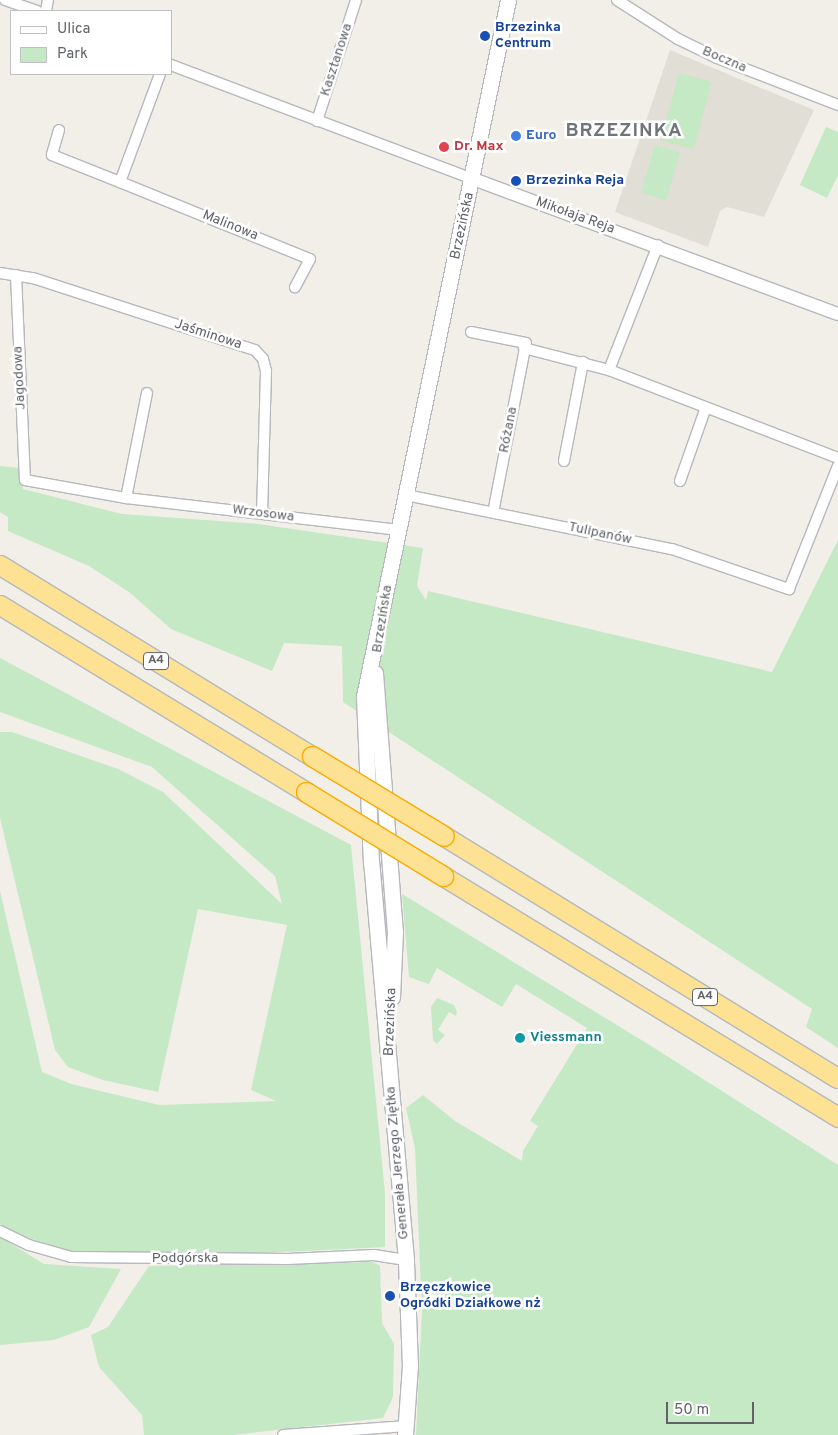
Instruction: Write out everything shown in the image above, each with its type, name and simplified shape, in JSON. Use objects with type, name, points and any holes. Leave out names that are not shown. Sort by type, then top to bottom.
[{"type":"highway","name":"A4","points":[[0,565],[838,1078]]},
{"type":"highway","name":"A4","points":[[0,605],[838,1118]]},
{"type":"main road","name":"Brzezińska","points":[[390,1066],[395,931],[374,680],[376,640],[473,178],[508,0]]},
{"type":"main road","name":"Generała Jerzego Ziętka","points":[[390,1066],[406,1260],[410,1366],[406,1431]]},
{"type":"street","points":[[5,0],[34,10]]},
{"type":"street","name":"Kasztanowa","points":[[317,121],[356,0]]},
{"type":"street","name":"Boczna","points":[[617,0],[678,39],[717,58],[838,105]]},
{"type":"street","name":"Mikołaja Reja","points":[[172,65],[317,121],[658,245],[838,314]]},
{"type":"street","points":[[120,182],[160,75]]},
{"type":"street","name":"Malinowa","points":[[59,130],[52,155],[310,259],[295,287]]},
{"type":"street","points":[[609,370],[658,245]]},
{"type":"street","name":"Jaśminowa","points":[[0,273],[16,275],[255,350],[263,359],[266,371],[262,513]]},
{"type":"street","name":"Jagodowa","points":[[16,275],[25,480]]},
{"type":"street","points":[[471,332],[525,345],[609,370],[838,458]]},
{"type":"street","name":"Różana","points":[[493,512],[525,345]]},
{"type":"street","points":[[564,461],[583,362]]},
{"type":"street","points":[[126,498],[147,393]]},
{"type":"street","points":[[680,481],[706,407]]},
{"type":"street","name":"Tulipanów","points":[[406,495],[672,548],[789,589],[838,466]]},
{"type":"street","name":"Wrzosowa","points":[[25,480],[126,498],[399,530]]},
{"type":"street","name":"Podgórska","points":[[0,1231],[30,1245],[71,1257],[288,1259],[374,1255]]},
{"type":"street","name":"Generała Jerzego Ziętka","points":[[374,1255],[406,1260]]},
{"type":"street","points":[[283,1435],[406,1431]]},
{"type":"shaded area","points":[[670,50],[814,110],[764,217],[727,207],[720,211],[708,247],[615,212]]},
{"type":"green space","points":[[679,73],[712,82],[694,149],[661,141]]},
{"type":"green space","points":[[826,127],[838,132],[838,175],[827,198],[800,185]]},
{"type":"green space","points":[[655,145],[680,152],[666,200],[641,193]]},
{"type":"green space","points":[[0,466],[19,468],[23,489],[122,514],[258,524],[423,548],[417,586],[426,600],[428,591],[772,672],[838,540],[838,1048],[806,1027],[812,1009],[343,702],[342,646],[284,643],[272,671],[171,629],[129,592],[89,566],[8,531],[8,517],[0,512]]},
{"type":"green space","points":[[0,658],[351,845],[385,1193],[385,1247],[261,1253],[76,1253],[23,1236],[0,1224],[0,891],[42,1072],[71,1084],[159,1105],[276,1101],[251,1090],[287,925],[198,909],[158,1092],[103,1080],[68,1067],[55,1050],[0,818],[0,732],[12,732],[118,769],[163,792],[282,904],[275,876],[152,767],[0,712]]},
{"type":"green space","points":[[402,894],[648,1044],[838,1165],[838,1435],[416,1435],[422,1312],[415,1148],[406,1108],[423,1095],[455,1121],[522,1161],[523,1151],[538,1126],[530,1121],[587,1028],[516,984],[502,1007],[437,968],[429,984],[409,977]]},
{"type":"green space","points":[[437,998],[454,1005],[457,1012],[456,1016],[449,1012],[438,1030],[445,1035],[437,1044],[433,1040],[431,1007]]},
{"type":"green space","points":[[0,1237],[44,1264],[121,1269],[89,1327],[54,1340],[0,1345]]},
{"type":"green space","points":[[373,1262],[380,1266],[382,1323],[394,1344],[393,1397],[383,1418],[233,1435],[144,1435],[142,1415],[99,1367],[91,1335],[108,1327],[149,1266]]},
{"type":"place","name":"Brzezinka Centrum","points":[[485,36]]},
{"type":"place","name":"Euro","points":[[516,136]]},
{"type":"place","name":"Dr. Max","points":[[444,147]]},
{"type":"place","name":"Brzezinka Reja","points":[[516,181]]},
{"type":"place","name":"Viessmann","points":[[520,1038]]},
{"type":"place","name":"Brzęczkowice Ogródki Działkowe nż","points":[[390,1296]]},
{"type":"district","name":"BRZEZINKA","points":[[624,132]]}]
